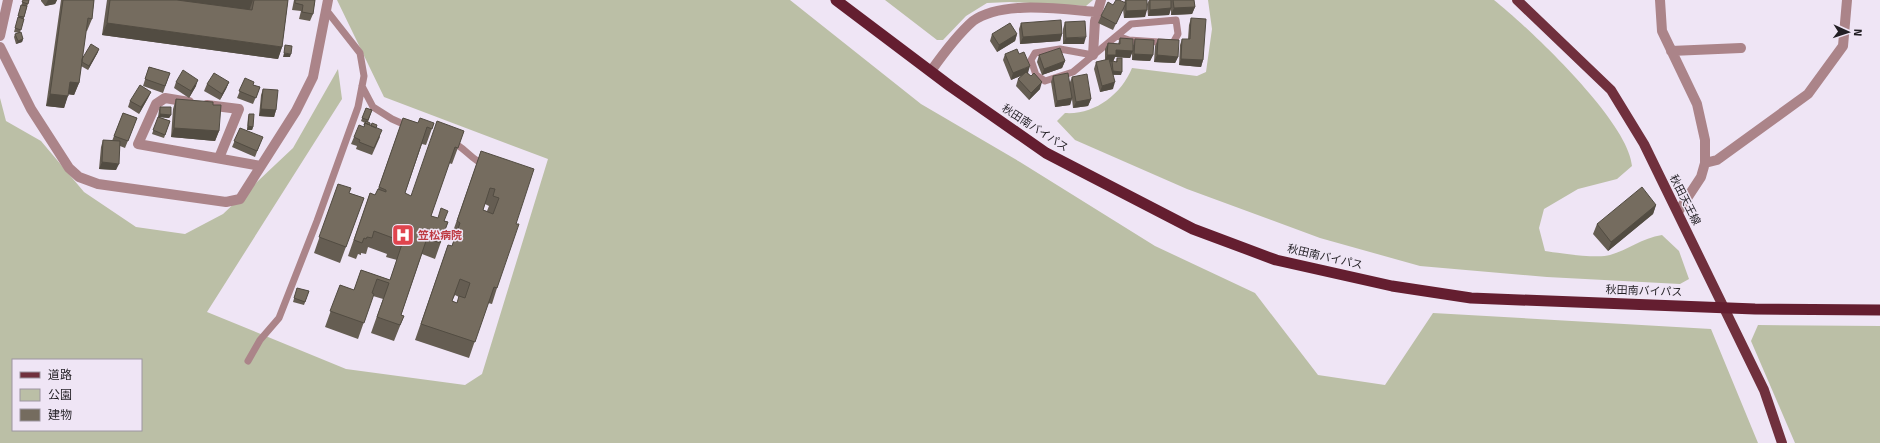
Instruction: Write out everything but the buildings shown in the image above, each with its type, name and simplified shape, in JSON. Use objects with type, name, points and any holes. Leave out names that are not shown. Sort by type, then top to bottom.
[{"type":"highway","name":"秋田南バイパス","points":[[836,0],[931,71],[1046,153],[1193,229],[1276,260],[1392,286],[1471,298],[1755,309],[1880,310]]},
{"type":"main road","name":"秋田天王線","points":[[1517,0],[1611,90],[1644,144],[1764,390],[1782,443]]},
{"type":"street","points":[[0,36],[8,0]]},
{"type":"street","points":[[0,47],[31,109],[69,168],[79,177],[98,184],[226,202],[240,199],[296,111],[313,77],[328,0]]},
{"type":"street","points":[[1093,55],[1097,12],[1101,0]]},
{"type":"street","points":[[1660,0],[1662,31],[1697,104],[1704,140],[1705,163],[1701,177],[1678,212]]},
{"type":"street","points":[[1705,163],[1717,160],[1808,94],[1843,46],[1847,0]]},
{"type":"street","points":[[931,71],[944,53],[973,21],[993,11],[1020,6],[1097,12]]},
{"type":"street","points":[[1671,51],[1741,48]]},
{"type":"street","points":[[219,158],[239,109],[165,98],[156,104],[138,144],[261,166]]},
{"type":"lane","points":[[248,360],[260,340],[279,318],[317,221],[358,107],[364,76],[360,53],[327,11]]},
{"type":"lane","points":[[1093,55],[1060,49],[1035,53],[1031,60],[1036,76],[1045,81],[1073,72],[1131,24],[1176,20],[1178,34],[1174,42],[1129,40],[1117,36]]},
{"type":"lane","points":[[362,86],[373,107],[392,119],[415,129]]},
{"type":"lane","points":[[444,139],[458,144],[478,163],[491,167]]},
{"type":"green space","points":[[337,0],[790,0],[921,104],[1020,162],[1155,246],[1255,293],[1318,375],[1385,385],[1433,313],[1711,329],[1758,443],[0,443],[0,98],[6,121],[41,141],[84,192],[136,227],[185,234],[223,214],[293,148],[338,69],[342,99],[207,312],[346,369],[465,385],[482,374],[548,159],[384,97]]},
{"type":"green space","points":[[885,0],[1093,0],[1086,6],[1010,2],[987,3],[966,16],[943,40],[937,40]]},
{"type":"green space","points":[[1208,0],[1494,0],[1552,53],[1596,102],[1614,125],[1627,147],[1632,166],[1617,179],[1578,189],[1544,209],[1539,228],[1545,251],[1604,256],[1617,253],[1648,239],[1662,235],[1679,251],[1689,279],[1680,284],[1547,277],[1420,266],[1320,238],[1187,189],[1075,140],[1057,121],[1065,113],[1086,111],[1096,107],[1114,95],[1127,78],[1132,68],[1197,76],[1206,72],[1212,29]]},
{"type":"green space","points":[[1758,325],[1880,326],[1880,443],[1795,443],[1751,341]]},
{"type":"place","name":"笠松病院","points":[[403,235]]}]
